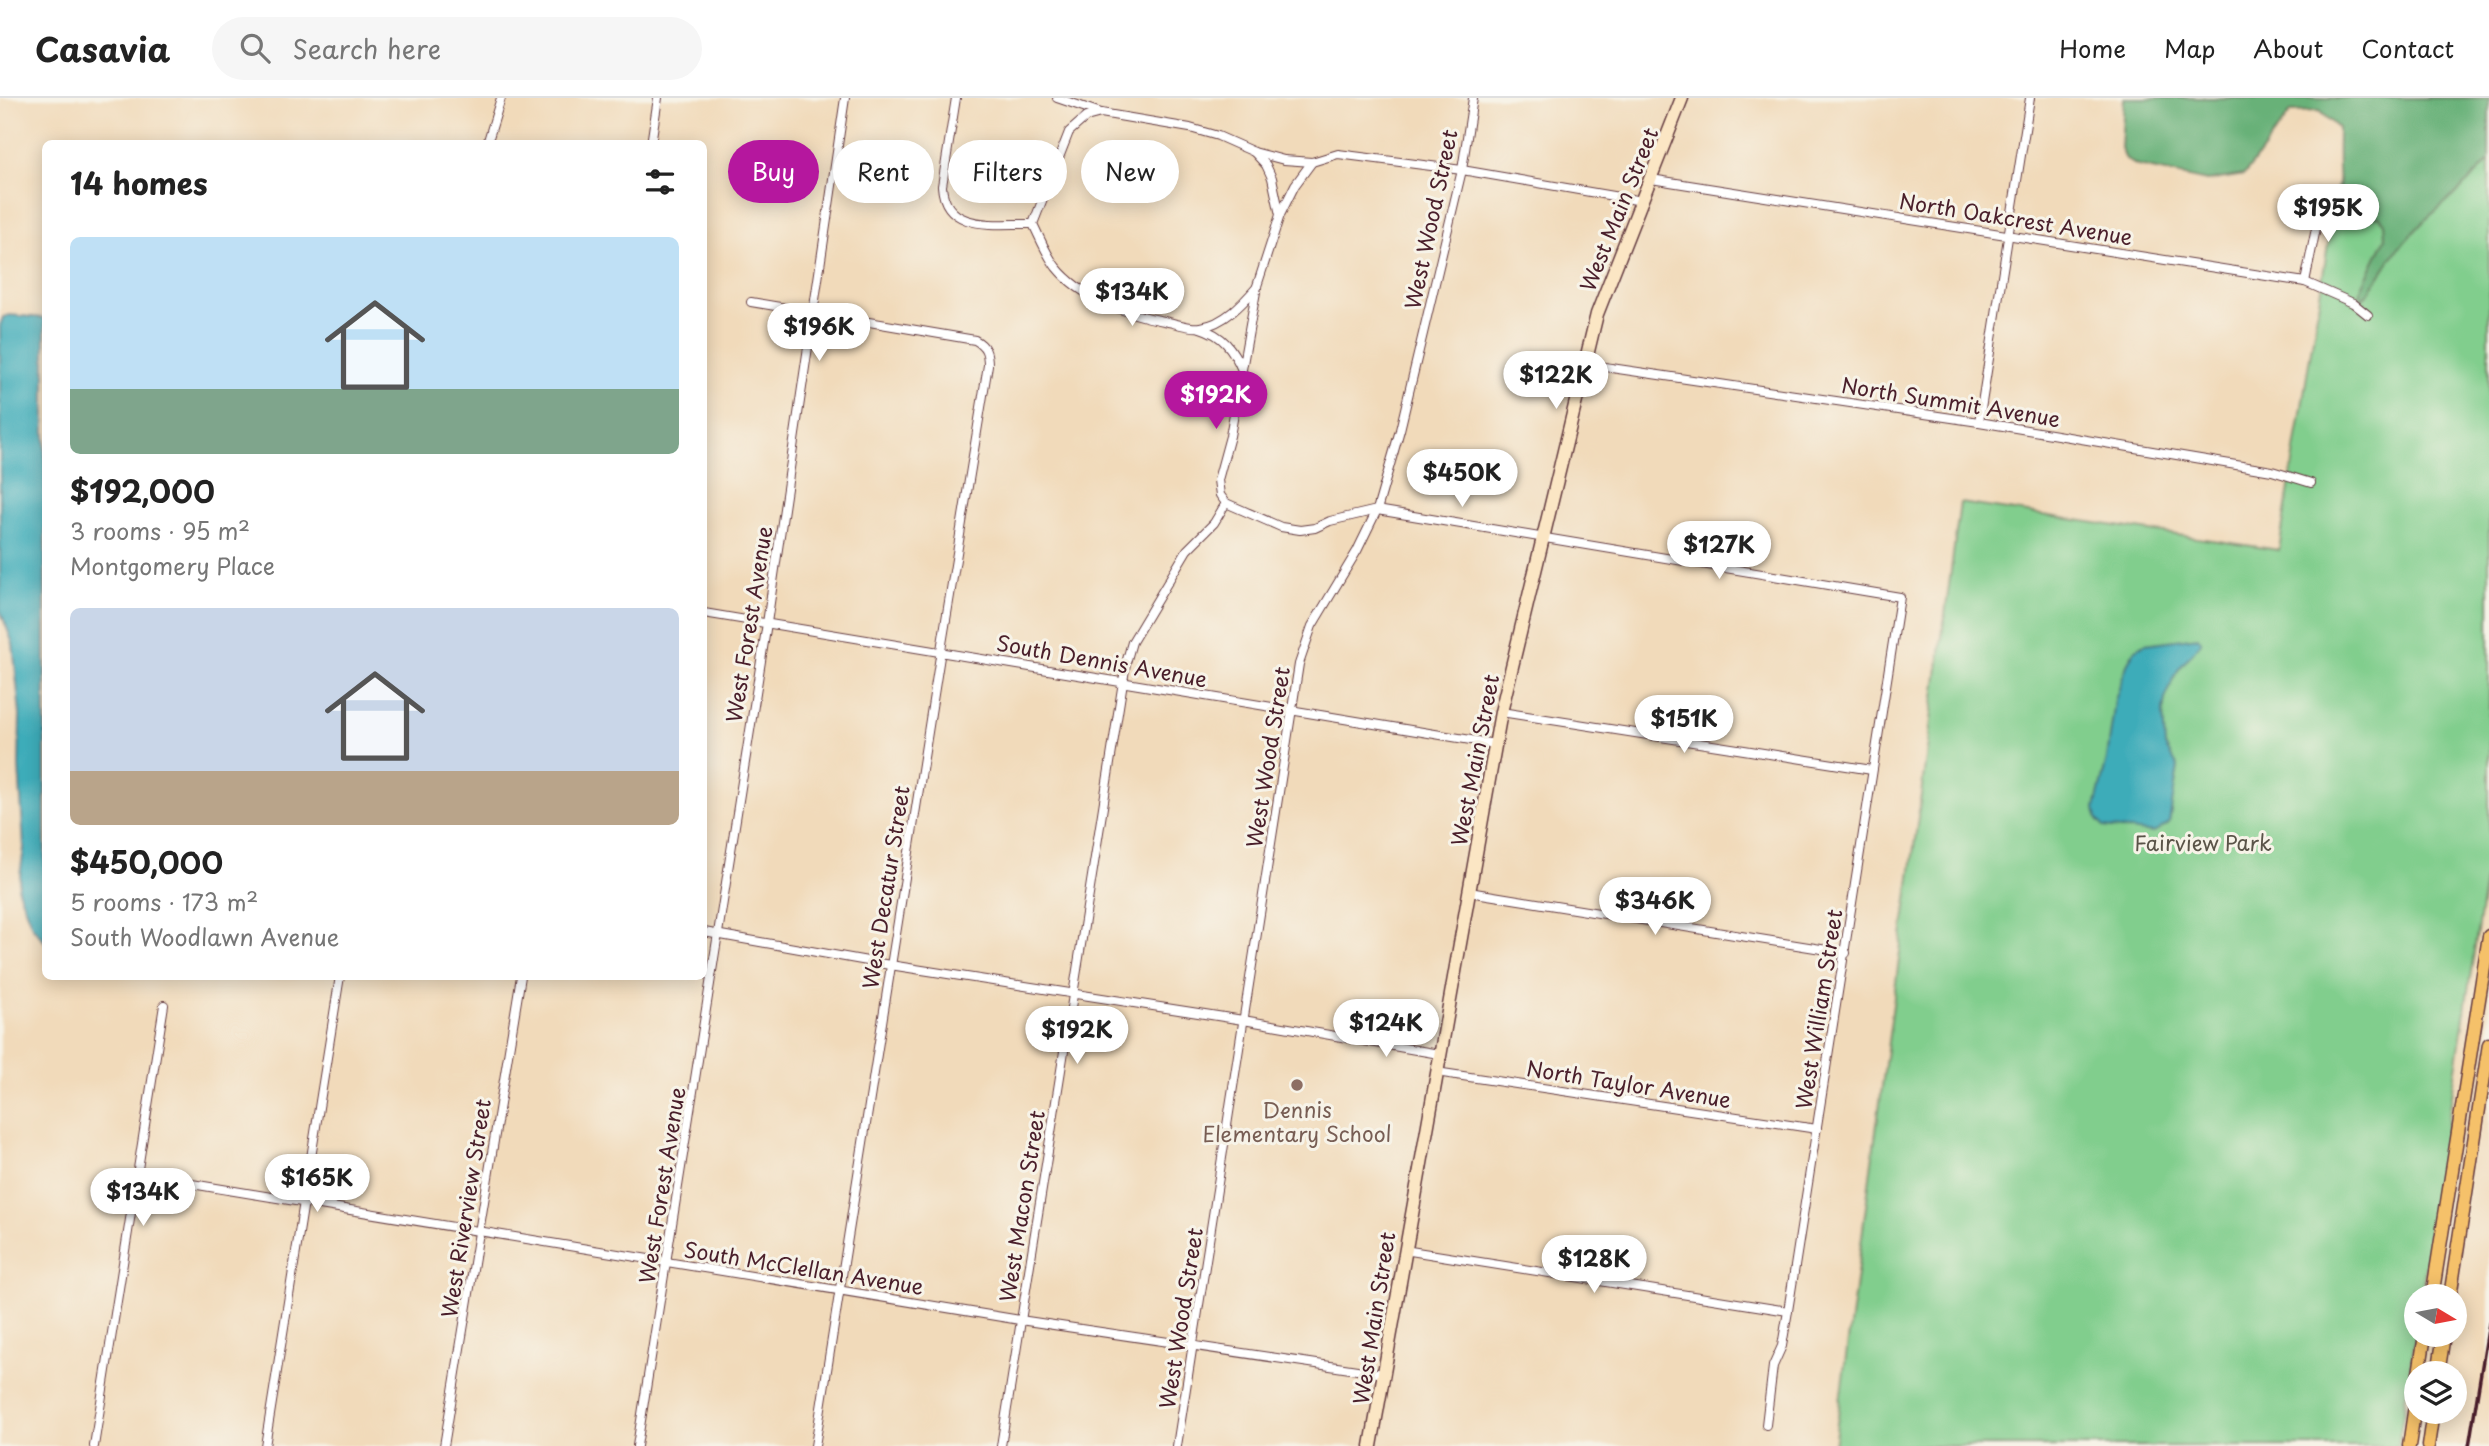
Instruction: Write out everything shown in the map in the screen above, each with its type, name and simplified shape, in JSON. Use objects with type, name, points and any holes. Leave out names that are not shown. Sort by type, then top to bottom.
[{"type":"main road","points":[[2434,1284],[2489,936]]},
{"type":"main road","points":[[2452,1284],[2489,1044]]},
{"type":"main road","points":[[2409,1446],[2412,1424]]},
{"type":"main road","points":[[2428,1446],[2431,1424]]},
{"type":"street","points":[[488,140],[501,98]]},
{"type":"street","points":[[652,140],[658,98]]},
{"type":"street","name":"West Forest Avenue","points":[[637,1446],[845,98]]},
{"type":"street","points":[[956,98],[942,186],[943,198],[949,211],[960,219],[978,222],[1033,224]]},
{"type":"street","points":[[1058,98],[1101,113],[1190,128],[1284,160],[1312,162],[1338,153],[1462,170],[1642,201]]},
{"type":"street","name":"West Wood Street","points":[[1177,1446],[1242,1020],[1304,645],[1377,510],[1400,430],[1462,170],[1473,98]]},
{"type":"street","name":"West Main Street","points":[[1371,1446],[1501,712],[1597,314],[1612,270],[1682,98]]},
{"type":"street","points":[[1979,422],[2030,98]]},
{"type":"street","points":[[1033,224],[1069,132],[1086,117],[1101,113]]},
{"type":"street","points":[[1254,152],[1266,165],[1272,178],[1280,215]]},
{"type":"street","points":[[1312,162],[1295,185],[1280,215],[1257,286],[1230,436],[1218,480],[1220,495],[1226,503],[1280,527],[1300,530],[1377,510],[1543,536]]},
{"type":"street","name":"North Oakcrest Avenue","points":[[1651,179],[2305,282],[2353,303],[2368,315]]},
{"type":"street","points":[[2305,282],[2322,200]]},
{"type":"street","points":[[1033,224],[1056,266],[1078,288],[1104,302],[1148,318],[1212,331],[1226,341],[1242,370]]},
{"type":"street","points":[[1200,328],[1224,317],[1242,303],[1257,286]]},
{"type":"street","points":[[751,302],[812,312]]},
{"type":"street","name":"West Decatur Street","points":[[812,312],[975,340],[983,345],[988,354],[815,1446]]},
{"type":"street","name":"North Summit Avenue","points":[[1584,364],[1979,422],[2273,471],[2311,483]]},
{"type":"street","name":"West Macon Street","points":[[1000,1446],[1123,681],[1132,642],[1187,550],[1214,523],[1226,503]]},
{"type":"street","name":"West William Street","points":[[1543,536],[1900,597],[1846,953],[1782,1346],[1773,1366],[1766,1425]]},
{"type":"street","name":"South Dennis Avenue","points":[[707,613],[941,650],[1495,744]]},
{"type":"street","points":[[1501,712],[1872,770]]},
{"type":"street","points":[[1469,892],[1846,953]]},
{"type":"street","points":[[707,932],[890,965],[1439,1054]]},
{"type":"street","points":[[265,1446],[339,980]]},
{"type":"street","name":"West Riverview Street","points":[[444,1446],[519,980]]},
{"type":"street","points":[[94,1446],[164,1005]]},
{"type":"street","name":"North Taylor Avenue","points":[[1436,1072],[1817,1129]]},
{"type":"street","name":"South McClellan Avenue","points":[[137,1175],[1020,1320],[1384,1374]]},
{"type":"street","points":[[1404,1250],[1788,1311]]},
{"type":"green space","points":[[2124,98],[2489,98],[2489,161],[2397,250],[2363,298],[2359,293],[2386,237],[2385,223],[2379,216],[2355,216],[2346,207],[2338,174],[2338,128],[2319,111],[2291,112],[2244,175],[2207,181],[2138,166],[2126,160],[2121,148]]},
{"type":"green space","name":"Fairview Park","points":[[2489,98],[2489,854],[2423,1284],[2404,1284],[2404,1348],[2414,1348],[2411,1361],[2404,1361],[2404,1408],[2398,1446],[1834,1446],[1960,503],[2279,550],[2346,132]]},
{"type":"water","points":[[9,315],[42,318],[42,938],[32,926],[18,890],[24,848],[19,766],[20,715],[13,644],[0,610],[0,326],[3,317]]},
{"type":"water","points":[[2198,637],[2201,642],[2178,670],[2165,699],[2163,711],[2165,746],[2178,767],[2169,823],[2154,833],[2104,827],[2097,820],[2095,808],[2107,759],[2115,700],[2128,662],[2136,649],[2145,644]]},
{"type":"railway","points":[[2469,1446],[2489,1323]]},
{"type":"place","name":"Dennis Elementary School","points":[[1297,1085]]}]
